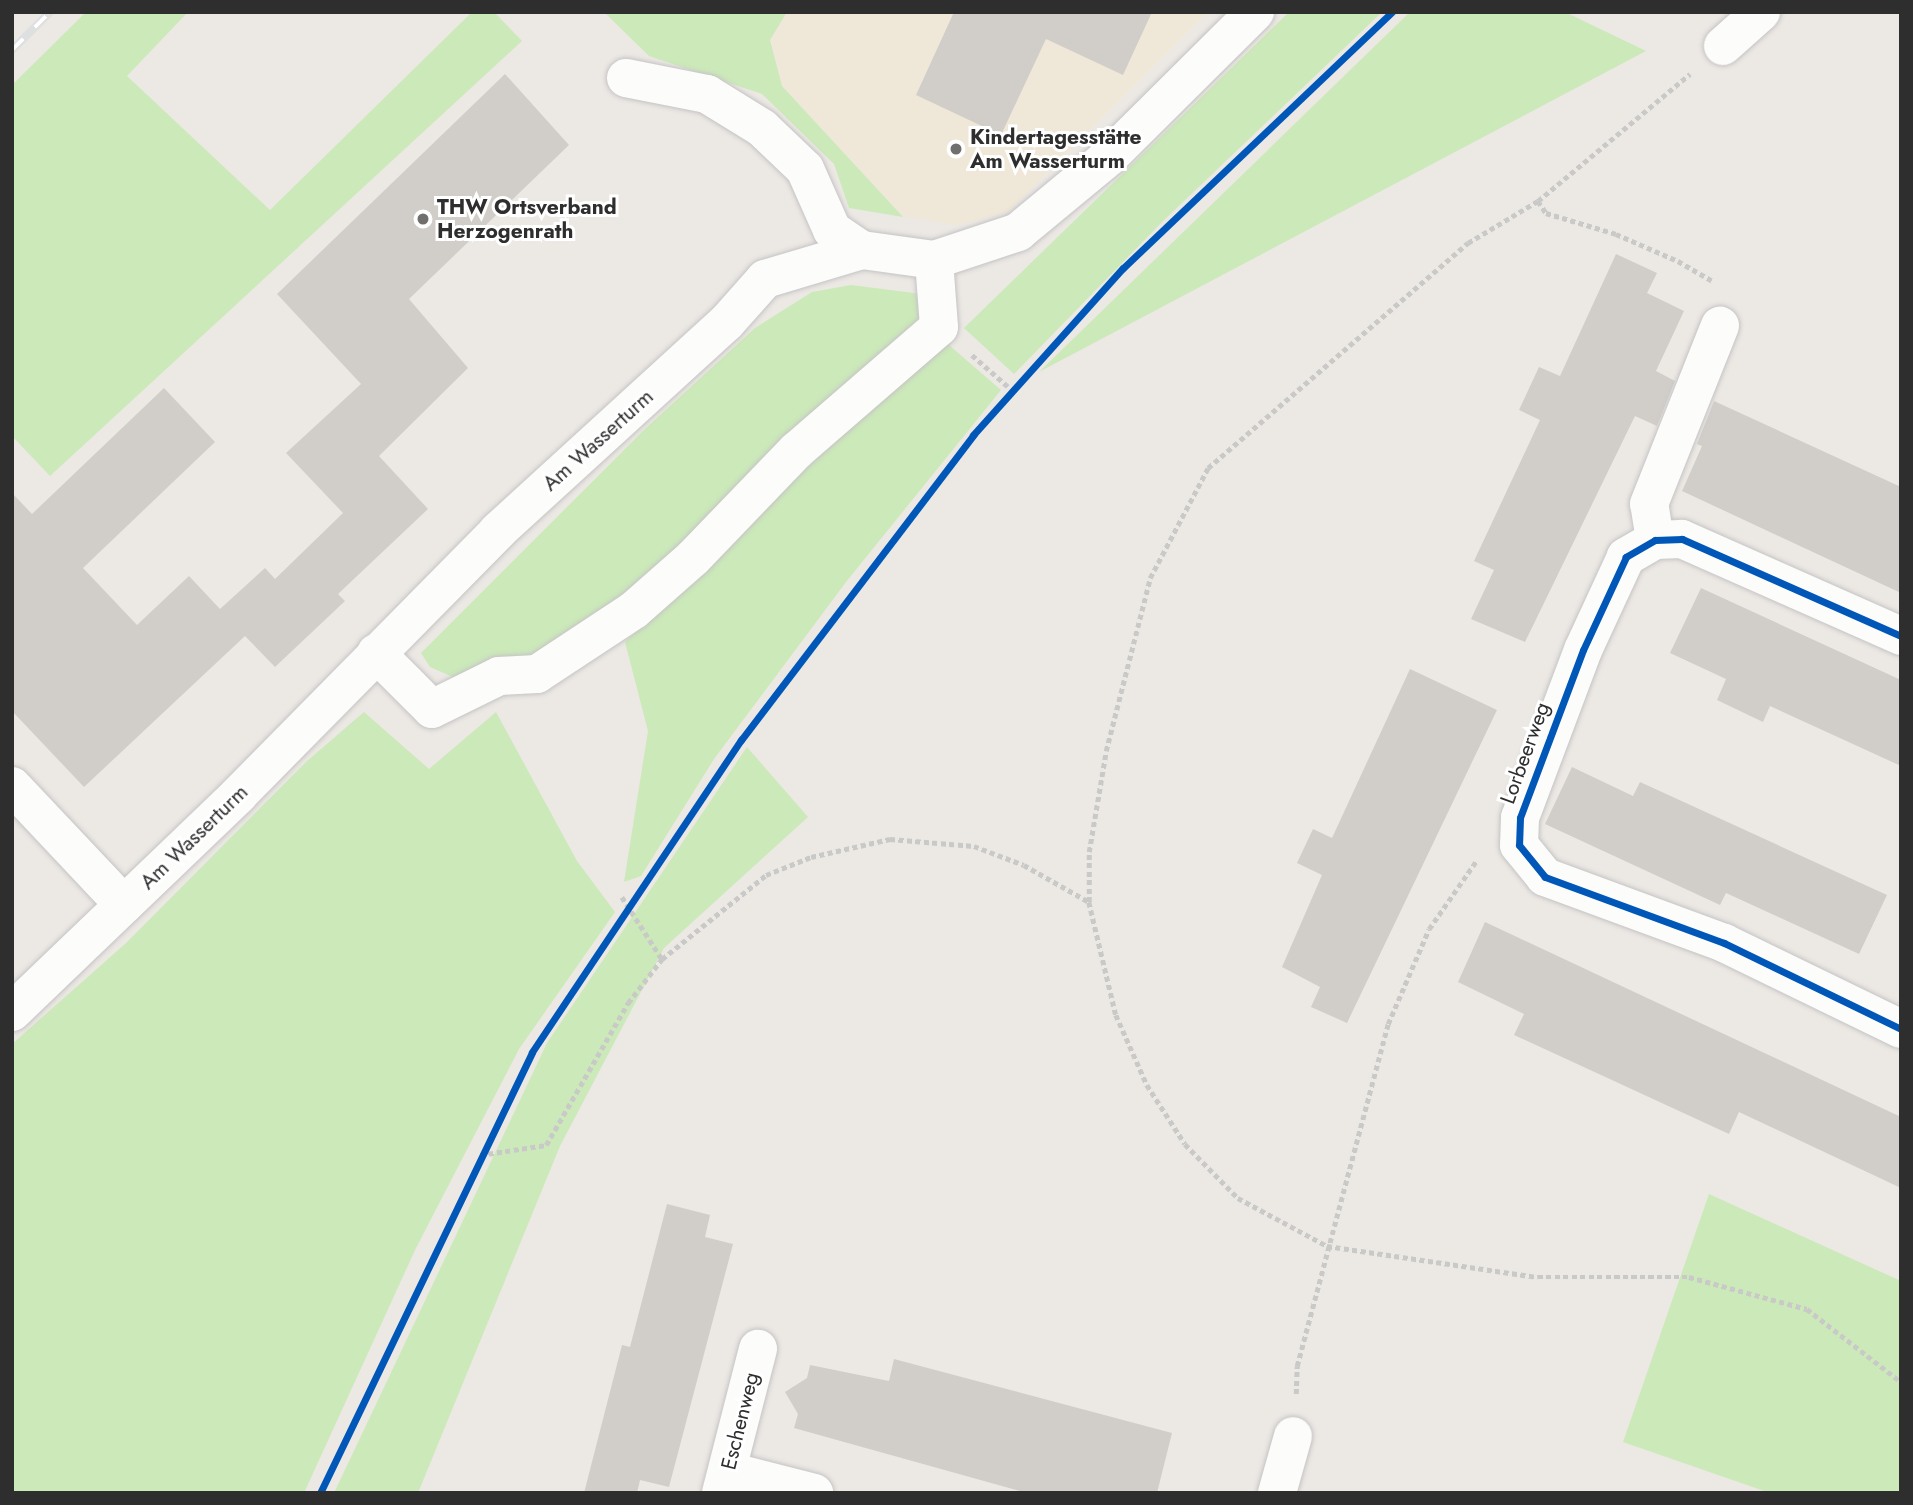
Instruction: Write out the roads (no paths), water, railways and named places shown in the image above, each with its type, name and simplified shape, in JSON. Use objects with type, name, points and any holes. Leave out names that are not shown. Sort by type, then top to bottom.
[{"type":"street","name":"Am Wasserturm","points":[[12,1012],[124,905],[498,531],[726,323],[765,279],[862,250],[934,260],[1018,232],[1111,155],[1255,12]]},
{"type":"street","points":[[1723,47],[1761,12]]},
{"type":"street","points":[[626,78],[707,94],[761,128],[805,169],[832,230],[862,250]]},
{"type":"street","points":[[376,653],[432,709],[499,676],[537,674],[634,611],[693,558],[796,451],[939,327],[934,260]]},
{"type":"street","points":[[1720,326],[1649,504],[1655,540],[1682,540],[1901,636]]},
{"type":"street","name":"Lorbeerweg","points":[[1655,540],[1626,557],[1583,650],[1520,818],[1519,845],[1545,877],[1724,943],[1901,1029]]},
{"type":"street","points":[[12,786],[124,905]]},
{"type":"street","name":"Eschenweg","points":[[724,1482],[758,1349]]},
{"type":"street","points":[[1277,1493],[1293,1436]]},
{"type":"street","points":[[724,1482],[814,1493]]},
{"type":"railway","points":[[12,50],[50,12]]},
{"type":"place","name":"Kindertagesstätte Am Wasserturm","points":[[956,149]]},
{"type":"place","name":"THW Ortsverband Herzogenrath","points":[[423,219]]}]
